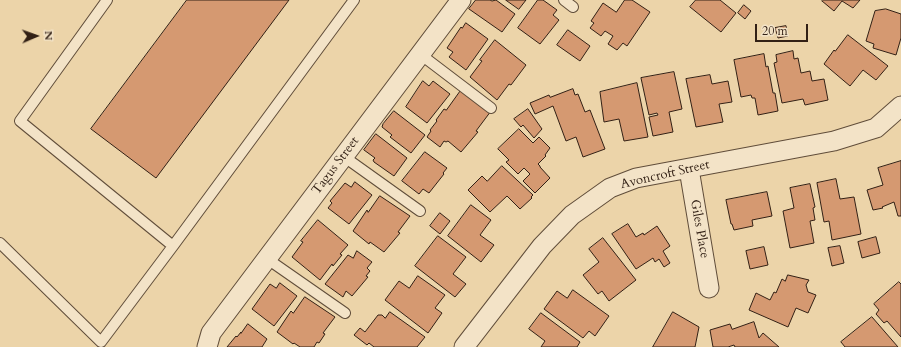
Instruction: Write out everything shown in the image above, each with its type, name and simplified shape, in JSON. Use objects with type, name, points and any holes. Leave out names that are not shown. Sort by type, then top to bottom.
[{"type":"street","name":"Tagus Street","points":[[209,340],[266,258],[461,0]]},
{"type":"street","name":"Avoncroft Street","points":[[464,347],[542,246],[572,215],[610,188],[636,178],[689,169],[841,138],[876,128],[901,106]]},
{"type":"street","name":"Giles Place","points":[[689,169],[709,288]]},
{"type":"lane","points":[[107,0],[20,121],[173,246]]},
{"type":"lane","points":[[0,242],[101,342],[354,0]]},
{"type":"lane","points":[[564,0],[573,7]]},
{"type":"lane","points":[[420,54],[490,108]]},
{"type":"lane","points":[[343,156],[420,212]]},
{"type":"lane","points":[[266,258],[345,313]]},
{"type":"building","points":[[187,0],[289,0],[156,178],[91,129]]},
{"type":"building","points":[[476,0],[496,0],[515,14],[502,32],[469,9]]},
{"type":"building","points":[[506,0],[526,0],[519,9]]},
{"type":"building","points":[[538,0],[543,0],[557,10],[553,15],[559,20],[540,44],[518,28]]},
{"type":"building","points":[[625,0],[632,0],[650,12],[627,46],[623,43],[617,50],[608,44],[613,36],[605,31],[601,36],[590,28],[594,23],[591,21],[603,3],[616,12]]},
{"type":"building","points":[[696,0],[720,0],[736,13],[721,32],[690,7]]},
{"type":"building","points":[[860,0],[853,8],[842,1],[834,11],[822,1]]},
{"type":"building","points":[[744,5],[751,11],[745,19],[738,13]]},
{"type":"building","points":[[886,9],[901,14],[901,38],[896,55],[873,48],[874,44],[866,41],[875,11]]},
{"type":"building","points":[[466,23],[488,39],[466,70],[449,57],[453,52],[447,48],[461,27],[462,28]]},
{"type":"building","points":[[786,26],[788,36],[778,38],[775,28]]},
{"type":"building","points":[[568,30],[590,46],[580,61],[557,45]]},
{"type":"building","points":[[848,35],[888,66],[876,80],[863,70],[850,86],[824,64],[834,50],[835,51]]},
{"type":"building","points":[[495,40],[526,65],[511,85],[509,84],[497,100],[470,77],[482,61],[480,60]]},
{"type":"building","points":[[793,51],[794,59],[798,58],[801,73],[810,71],[812,81],[824,79],[828,100],[805,105],[803,99],[782,103],[774,63],[777,62],[776,55]]},
{"type":"building","points":[[764,54],[773,93],[775,93],[778,111],[758,115],[755,98],[752,98],[751,95],[741,97],[734,60]]},
{"type":"building","points":[[674,72],[682,109],[669,112],[673,132],[653,136],[649,117],[658,115],[657,113],[649,115],[641,78]]},
{"type":"building","points":[[710,75],[712,84],[728,81],[732,102],[719,104],[723,122],[696,127],[686,79]]},
{"type":"building","points":[[423,81],[429,86],[433,81],[450,94],[427,123],[406,107]]},
{"type":"building","points":[[637,83],[648,137],[624,141],[619,119],[604,122],[600,92]]},
{"type":"building","points":[[462,89],[491,111],[476,131],[478,132],[461,152],[448,141],[444,141],[440,147],[427,137],[444,109],[446,110]]},
{"type":"building","points":[[573,89],[575,95],[578,94],[585,112],[590,110],[605,149],[583,157],[576,137],[566,141],[553,106],[535,114],[530,103],[549,95],[550,97]]},
{"type":"building","points":[[528,109],[542,129],[534,138],[523,125],[521,127],[514,119]]},
{"type":"building","points":[[394,111],[425,135],[411,153],[390,137],[392,135],[382,127]]},
{"type":"building","points":[[519,129],[533,143],[539,137],[550,148],[545,155],[546,156],[538,164],[550,178],[535,193],[523,181],[530,174],[524,168],[518,174],[506,162],[509,160],[498,149]]},
{"type":"building","points":[[376,134],[407,158],[394,176],[374,162],[373,160],[375,158],[364,150]]},
{"type":"building","points":[[425,152],[447,168],[429,193],[423,189],[419,194],[402,181]]},
{"type":"building","points":[[901,161],[901,216],[898,216],[894,202],[882,207],[883,208],[873,210],[867,190],[883,185],[878,168]]},
{"type":"building","points":[[502,166],[533,195],[531,197],[532,198],[520,209],[507,196],[490,212],[468,190],[482,176],[487,181]]},
{"type":"building","points":[[836,179],[840,199],[854,197],[861,234],[832,240],[829,221],[824,222],[817,183]]},
{"type":"building","points":[[355,182],[372,195],[349,224],[328,208],[332,203],[330,201],[345,183],[351,187]]},
{"type":"building","points":[[810,184],[815,207],[813,208],[815,220],[810,221],[814,243],[790,248],[783,211],[794,208],[790,188]]},
{"type":"building","points":[[767,192],[772,216],[752,220],[753,226],[734,230],[731,224],[726,200]]},
{"type":"building","points":[[380,196],[410,216],[398,232],[400,233],[384,252],[370,242],[369,244],[353,231],[367,210],[368,212]]},
{"type":"building","points":[[471,205],[491,220],[480,235],[494,245],[481,262],[448,236]]},
{"type":"building","points":[[440,213],[450,221],[440,234],[430,226]]},
{"type":"building","points":[[318,220],[348,245],[340,254],[342,255],[333,266],[332,264],[320,280],[292,257],[303,242],[301,241]]},
{"type":"building","points":[[628,224],[636,237],[643,233],[644,235],[657,226],[670,246],[663,251],[670,263],[664,267],[659,259],[655,262],[653,258],[636,269],[612,234]]},
{"type":"building","points":[[438,236],[466,257],[453,274],[466,284],[455,297],[415,266]]},
{"type":"building","points":[[876,237],[880,253],[862,258],[858,242]]},
{"type":"building","points":[[603,238],[636,280],[609,301],[602,291],[598,294],[583,275],[599,262],[589,249]]},
{"type":"building","points":[[840,246],[844,263],[832,266],[828,248]]},
{"type":"building","points":[[764,247],[768,265],[750,269],[746,251]]},
{"type":"building","points":[[357,251],[372,262],[367,268],[370,271],[366,276],[368,277],[352,296],[346,291],[343,297],[325,284],[348,255],[353,258]]},
{"type":"building","points":[[788,275],[809,280],[806,285],[808,292],[816,295],[808,313],[796,308],[788,327],[749,310],[756,293],[770,300],[774,292],[776,293],[782,279],[785,281]]},
{"type":"building","points":[[418,276],[445,295],[435,308],[442,313],[428,333],[385,300],[399,281],[409,288]]},
{"type":"building","points":[[899,282],[901,284],[901,337],[887,321],[884,323],[876,314],[879,310],[874,304]]},
{"type":"building","points":[[280,283],[297,296],[274,326],[252,309],[270,284],[276,288]]},
{"type":"building","points":[[573,290],[609,316],[595,336],[589,331],[583,338],[544,309],[557,291],[567,298]]},
{"type":"building","points":[[305,297],[335,317],[323,333],[325,334],[319,343],[317,342],[314,347],[300,347],[294,343],[293,344],[277,332],[291,311],[293,313]]},
{"type":"building","points":[[390,312],[425,337],[417,347],[374,347],[369,343],[367,345],[354,335],[360,328],[365,332],[378,315],[382,315],[385,318]]},
{"type":"building","points":[[673,312],[699,327],[695,347],[653,347]]},
{"type":"building","points":[[541,313],[580,342],[577,347],[541,347],[545,341],[529,329]]},
{"type":"building","points":[[872,317],[898,347],[845,347],[841,342]]},
{"type":"building","points":[[754,322],[759,338],[763,333],[779,347],[735,347],[734,345],[728,347],[713,347],[710,330],[730,324],[732,329]]},
{"type":"building","points":[[248,324],[267,339],[262,347],[227,347],[236,336],[237,337],[241,333]]}]
